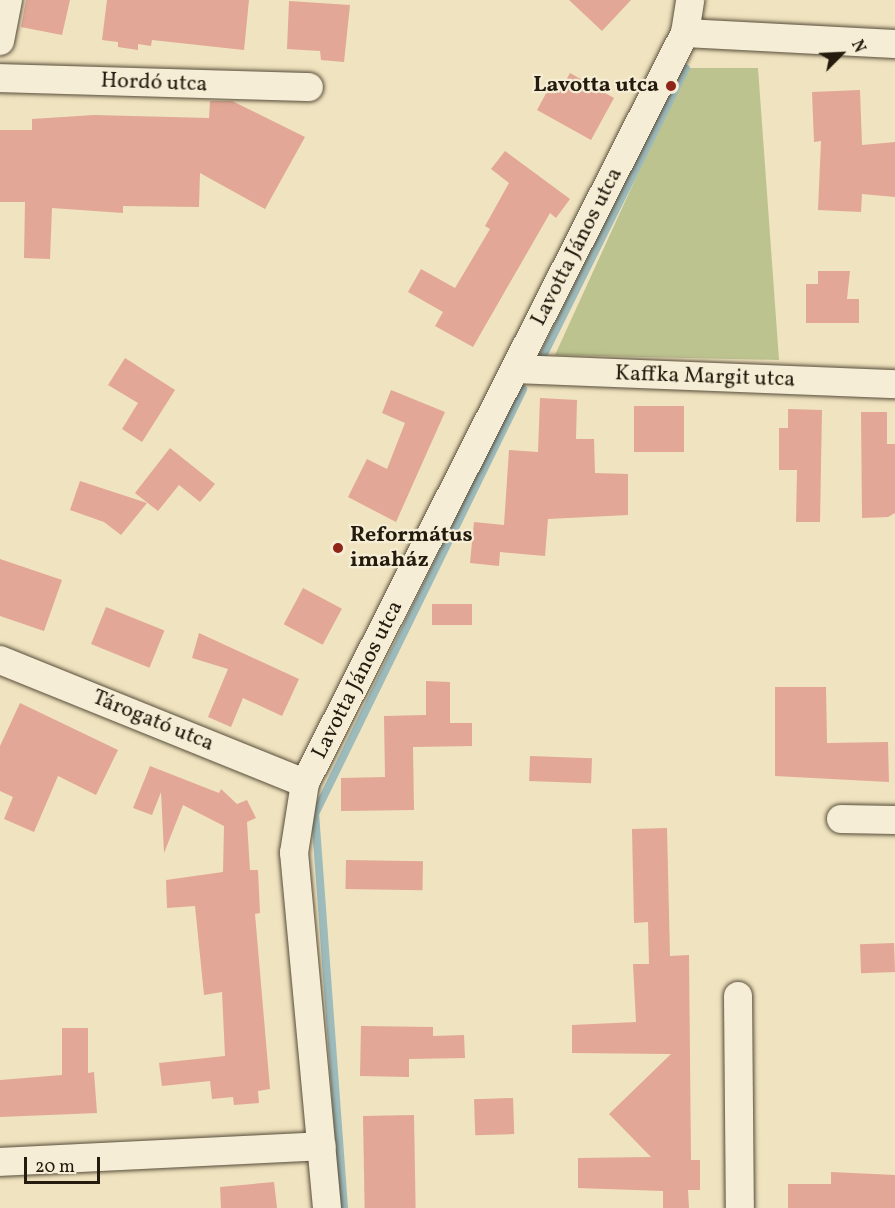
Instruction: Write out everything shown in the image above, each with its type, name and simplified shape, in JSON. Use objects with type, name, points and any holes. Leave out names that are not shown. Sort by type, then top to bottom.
[{"type":"street","points":[[0,41],[8,0]]},
{"type":"street","name":"Lavotta János utca","points":[[327,1208],[294,853],[305,783],[685,33],[690,0]]},
{"type":"street","points":[[685,33],[895,44]]},
{"type":"street","name":"Hordó utca","points":[[0,78],[309,87]]},
{"type":"street","name":"Kaffka Margit utca","points":[[516,369],[895,384]]},
{"type":"street","name":"Tárogató utca","points":[[0,660],[305,783]]},
{"type":"street","points":[[841,819],[895,820]]},
{"type":"street","points":[[738,996],[740,1208]]},
{"type":"street","points":[[0,1162],[322,1146]]},
{"type":"green space","points":[[686,68],[758,68],[779,360],[555,355]]},
{"type":"building","points":[[26,0],[70,0],[62,35],[21,27]]},
{"type":"building","points":[[107,0],[249,0],[244,50],[152,40],[151,46],[138,44],[138,50],[118,47],[118,42],[102,40]]},
{"type":"building","points":[[569,0],[631,0],[602,31]]},
{"type":"building","points":[[289,1],[350,5],[344,62],[321,60],[320,51],[287,49]]},
{"type":"building","points":[[570,73],[614,98],[591,140],[537,110],[549,88],[559,93]]},
{"type":"building","points":[[860,90],[862,145],[895,142],[895,197],[862,194],[861,212],[818,210],[821,141],[814,142],[812,92]]},
{"type":"building","points":[[210,101],[232,101],[305,137],[265,209],[200,173],[199,207],[123,206],[123,213],[52,208],[50,259],[24,258],[25,202],[0,202],[0,130],[32,130],[32,119],[94,115],[209,118]]},
{"type":"building","points":[[505,151],[570,199],[556,218],[550,213],[473,347],[435,326],[443,312],[408,292],[421,269],[455,288],[490,229],[485,226],[509,183],[491,169]]},
{"type":"building","points":[[818,271],[850,271],[847,299],[859,299],[859,323],[806,323],[806,284],[818,284]]},
{"type":"building","points":[[125,358],[175,390],[142,442],[122,429],[138,403],[108,385]]},
{"type":"building","points":[[391,390],[445,412],[396,522],[348,497],[367,459],[387,469],[405,423],[382,413]]},
{"type":"building","points":[[540,398],[577,400],[576,439],[594,439],[595,473],[628,474],[628,515],[548,519],[545,556],[500,552],[499,566],[470,563],[474,522],[504,525],[509,450],[538,452]]},
{"type":"building","points":[[634,406],[684,406],[684,452],[634,452]]},
{"type":"building","points":[[788,409],[822,410],[820,522],[796,522],[797,470],[779,470],[779,428],[788,428]]},
{"type":"building","points":[[861,412],[887,412],[887,444],[895,444],[895,513],[888,517],[862,518]]},
{"type":"building","points":[[170,448],[215,484],[200,502],[179,485],[158,511],[135,493]]},
{"type":"building","points":[[80,481],[147,503],[121,535],[104,522],[70,510]]},
{"type":"building","points":[[0,559],[62,580],[44,631],[0,616]]},
{"type":"building","points":[[303,588],[342,609],[323,645],[284,624]]},
{"type":"building","points":[[432,604],[472,604],[472,625],[432,625]]},
{"type":"building","points":[[106,607],[164,631],[149,668],[91,644]]},
{"type":"building","points":[[199,633],[299,679],[282,716],[243,698],[231,727],[208,717],[228,669],[192,658]]},
{"type":"building","points":[[426,681],[450,682],[450,723],[472,723],[472,746],[413,747],[414,810],[341,811],[341,778],[385,777],[384,716],[426,715]]},
{"type":"building","points":[[775,687],[826,687],[827,743],[888,742],[889,782],[775,776]]},
{"type":"building","points":[[20,703],[118,750],[96,795],[58,776],[34,832],[4,819],[13,797],[0,791],[0,746]]},
{"type":"building","points":[[530,756],[592,758],[591,783],[529,781]]},
{"type":"building","points":[[150,766],[219,793],[221,789],[237,804],[247,800],[256,818],[247,822],[250,870],[258,870],[260,913],[255,914],[270,1089],[258,1091],[259,1103],[234,1105],[233,1097],[212,1099],[210,1081],[162,1086],[159,1063],[225,1056],[222,992],[204,995],[195,906],[167,908],[166,880],[223,872],[224,826],[183,805],[164,853],[161,792],[152,815],[133,808]]},
{"type":"building","points":[[667,828],[670,956],[689,955],[691,1160],[700,1160],[700,1190],[688,1190],[689,1208],[663,1208],[663,1191],[578,1188],[578,1158],[651,1157],[609,1114],[671,1054],[572,1053],[572,1025],[636,1022],[633,964],[649,964],[648,922],[634,923],[632,829]]},
{"type":"building","points":[[346,860],[423,861],[422,890],[345,889]]},
{"type":"building","points":[[894,943],[895,972],[861,973],[860,944]]},
{"type":"building","points":[[361,1026],[433,1027],[433,1036],[464,1035],[465,1058],[409,1059],[409,1077],[360,1076]]},
{"type":"building","points":[[62,1028],[88,1028],[88,1073],[94,1072],[97,1113],[0,1117],[0,1080],[62,1075]]},
{"type":"building","points":[[513,1098],[514,1134],[475,1135],[474,1099]]},
{"type":"building","points":[[414,1115],[416,1208],[365,1208],[363,1116]]},
{"type":"building","points":[[831,1172],[895,1175],[895,1208],[788,1208],[788,1184],[831,1184]]},
{"type":"building","points":[[274,1182],[277,1208],[221,1208],[220,1187]]},
{"type":"waterway","points":[[544,354],[686,68]]},
{"type":"waterway","points":[[344,1208],[315,814],[523,389]]},
{"type":"place","name":"Lavotta utca","points":[[671,86]]},
{"type":"place","name":"Református imaház","points":[[338,548]]}]
